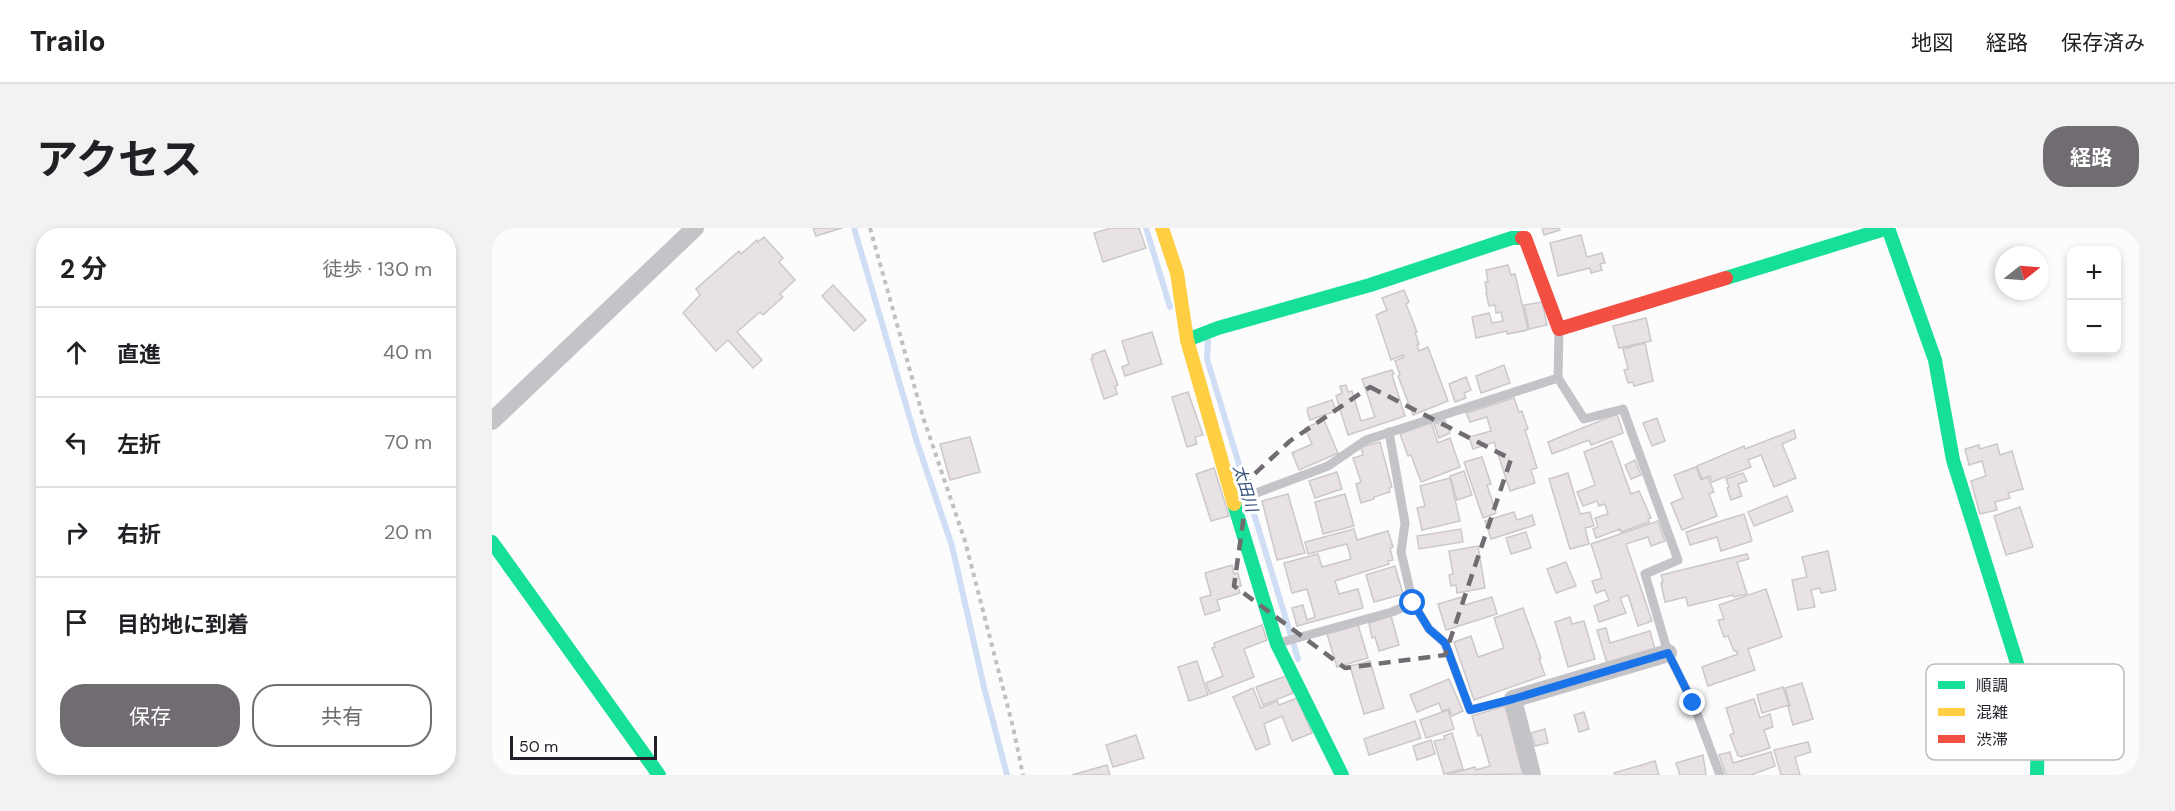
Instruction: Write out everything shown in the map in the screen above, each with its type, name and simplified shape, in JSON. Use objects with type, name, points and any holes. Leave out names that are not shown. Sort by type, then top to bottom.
[{"type":"street","points":[[492,421],[695,228]]},
{"type":"street","points":[[1162,228],[1177,273],[1187,340],[1277,644],[1342,775]]},
{"type":"street","points":[[1187,340],[1218,328],[1370,285],[1512,238],[1525,238],[1559,329],[1888,228],[1935,360],[1953,460],[2017,664]]},
{"type":"street","points":[[492,542],[659,775]]},
{"type":"street","points":[[1532,775],[1513,699],[1668,653]]},
{"type":"street","points":[[2037,760],[2037,775]]},
{"type":"lane","points":[[1559,329],[1557,378],[1584,418],[1623,409],[1678,560],[1645,574],[1668,653],[1693,703],[1719,775]]},
{"type":"lane","points":[[1233,501],[1328,466],[1365,440],[1557,378]]},
{"type":"lane","points":[[1389,432],[1405,523],[1401,552],[1413,603],[1429,629],[1445,643],[1470,710],[1513,699]]},
{"type":"lane","points":[[1277,644],[1392,612],[1413,603]]},
{"type":"path","points":[[870,228],[922,417],[965,541],[1023,775]]},
{"type":"highlighted area","points":[[1370,387],[1511,459],[1445,655],[1345,668],[1234,586],[1249,479],[1290,441]]},
{"type":"building","points":[[813,228],[842,228],[816,236]]},
{"type":"building","points":[[1111,228],[1139,228],[1146,248],[1103,262],[1094,233]]},
{"type":"building","points":[[1542,228],[1559,228],[1560,230],[1544,235]]},
{"type":"building","points":[[1581,235],[1587,257],[1602,253],[1605,263],[1600,264],[1602,270],[1591,273],[1590,268],[1558,276],[1550,243]]},
{"type":"building","points":[[764,237],[783,258],[779,262],[795,280],[780,294],[783,297],[763,315],[760,312],[737,332],[762,360],[753,368],[728,340],[716,351],[683,313],[700,295],[696,289],[739,251],[741,254]]},
{"type":"building","points":[[1508,265],[1511,275],[1515,274],[1528,330],[1507,334],[1507,331],[1476,338],[1472,317],[1489,313],[1492,323],[1503,321],[1501,312],[1496,313],[1495,305],[1489,306],[1485,282],[1488,282],[1486,270]]},
{"type":"building","points":[[833,285],[866,320],[854,331],[822,296]]},
{"type":"building","points":[[1404,290],[1409,302],[1406,304],[1417,332],[1415,332],[1419,351],[1428,347],[1448,401],[1413,415],[1398,376],[1400,375],[1395,361],[1404,357],[1403,355],[1391,360],[1376,315],[1387,310],[1382,298]]},
{"type":"building","points":[[1542,302],[1547,325],[1529,329],[1524,305]]},
{"type":"building","points":[[1646,318],[1651,341],[1619,348],[1613,326]]},
{"type":"building","points":[[1152,332],[1162,364],[1125,376],[1122,367],[1129,364],[1122,341]]},
{"type":"building","points":[[1645,343],[1653,381],[1634,386],[1633,382],[1628,383],[1624,370],[1628,369],[1623,349]]},
{"type":"building","points":[[1105,350],[1118,385],[1115,386],[1117,394],[1104,399],[1091,359],[1092,355]]},
{"type":"building","points":[[1504,365],[1510,383],[1481,393],[1476,376]]},
{"type":"building","points":[[1392,370],[1405,416],[1348,435],[1336,396],[1342,393],[1340,386],[1346,385],[1348,392],[1352,391],[1361,421],[1375,417],[1362,379]]},
{"type":"building","points":[[1466,377],[1471,390],[1464,393],[1466,398],[1455,402],[1449,384]]},
{"type":"building","points":[[1188,392],[1203,435],[1195,437],[1197,444],[1187,447],[1172,397]]},
{"type":"building","points":[[1514,398],[1519,412],[1522,411],[1528,429],[1525,430],[1537,468],[1531,470],[1535,483],[1510,491],[1494,442],[1473,449],[1469,437],[1491,431],[1487,417],[1470,422],[1466,413]]},
{"type":"building","points":[[1332,400],[1336,411],[1310,420],[1308,408]]},
{"type":"building","points":[[1617,414],[1623,433],[1591,445],[1589,440],[1552,454],[1548,442]]},
{"type":"building","points":[[1657,418],[1665,441],[1652,446],[1643,423]]},
{"type":"building","points":[[1324,420],[1338,453],[1299,470],[1292,453],[1312,444],[1305,428]]},
{"type":"building","points":[[1445,420],[1450,433],[1439,438],[1434,424]]},
{"type":"building","points":[[1431,422],[1438,443],[1450,438],[1460,467],[1421,482],[1400,434]]},
{"type":"building","points":[[1794,430],[1796,438],[1782,444],[1796,478],[1774,487],[1761,455],[1748,460],[1751,467],[1712,482],[1710,476],[1702,479],[1697,466],[1744,446],[1745,449]]},
{"type":"building","points":[[970,437],[980,472],[950,480],[940,444]]},
{"type":"building","points":[[1612,441],[1631,494],[1639,491],[1651,518],[1648,519],[1649,522],[1596,538],[1593,529],[1598,527],[1595,518],[1608,514],[1605,504],[1599,506],[1597,501],[1583,506],[1577,492],[1595,485],[1584,452]]},
{"type":"building","points":[[1380,442],[1392,487],[1389,488],[1390,492],[1361,503],[1356,484],[1361,482],[1353,458],[1363,455],[1361,447]]},
{"type":"building","points":[[1997,444],[2000,455],[2012,451],[2023,489],[2008,493],[2010,498],[1995,502],[1997,510],[1980,514],[1971,481],[1986,476],[1982,461],[1969,465],[1965,449],[1979,445],[1980,449]]},
{"type":"building","points":[[1482,457],[1491,484],[1487,485],[1496,513],[1483,518],[1464,462]]},
{"type":"building","points":[[1635,460],[1641,475],[1631,479],[1625,465]]},
{"type":"building","points":[[1696,467],[1701,480],[1708,477],[1714,492],[1709,494],[1717,516],[1682,530],[1671,503],[1683,498],[1674,475]]},
{"type":"building","points":[[1214,468],[1229,516],[1211,521],[1196,474]]},
{"type":"building","points":[[1464,471],[1472,495],[1457,500],[1450,476]]},
{"type":"building","points":[[1337,472],[1342,489],[1315,498],[1309,481]]},
{"type":"building","points":[[1568,473],[1580,514],[1590,512],[1594,526],[1585,528],[1589,544],[1570,549],[1549,479]]},
{"type":"building","points":[[1743,473],[1747,481],[1738,484],[1742,496],[1731,500],[1726,479]]},
{"type":"building","points":[[1450,478],[1460,521],[1422,530],[1417,508],[1425,506],[1420,486]]},
{"type":"building","points":[[1288,494],[1305,553],[1277,560],[1262,501]]},
{"type":"building","points":[[1345,494],[1354,526],[1323,534],[1315,502]]},
{"type":"building","points":[[1787,496],[1793,511],[1754,526],[1748,512]]},
{"type":"building","points":[[2020,507],[2033,547],[2006,555],[1994,516]]},
{"type":"building","points":[[1514,512],[1517,520],[1532,515],[1535,525],[1491,539],[1485,521]]},
{"type":"building","points":[[1744,514],[1752,541],[1721,551],[1717,537],[1690,545],[1686,532]]},
{"type":"building","points":[[1658,521],[1665,541],[1651,546],[1648,537],[1626,544],[1652,621],[1638,626],[1628,595],[1620,598],[1626,613],[1599,622],[1594,606],[1609,600],[1605,590],[1596,593],[1592,581],[1602,578],[1591,544]]},
{"type":"building","points":[[1354,529],[1357,540],[1388,531],[1393,547],[1390,548],[1393,560],[1388,561],[1389,564],[1335,581],[1339,594],[1358,589],[1363,608],[1297,626],[1292,608],[1303,605],[1307,620],[1315,617],[1307,589],[1292,593],[1284,563],[1318,554],[1322,567],[1351,559],[1347,544],[1308,554],[1305,542]]},
{"type":"building","points":[[1461,529],[1463,542],[1419,549],[1417,536]]},
{"type":"building","points":[[1526,532],[1531,548],[1511,554],[1506,538]]},
{"type":"building","points":[[1478,546],[1485,588],[1457,593],[1456,585],[1451,586],[1449,575],[1453,574],[1449,551]]},
{"type":"building","points":[[1828,551],[1836,590],[1821,593],[1820,588],[1811,590],[1815,607],[1798,610],[1792,580],[1807,577],[1802,557]]},
{"type":"building","points":[[1747,554],[1749,559],[1737,562],[1747,594],[1734,597],[1733,595],[1688,606],[1686,597],[1665,602],[1661,575]]},
{"type":"building","points":[[1566,562],[1576,586],[1556,593],[1547,569]]},
{"type":"building","points":[[1232,565],[1234,574],[1238,573],[1240,593],[1217,600],[1220,610],[1205,615],[1200,598],[1211,595],[1205,573]]},
{"type":"building","points":[[1395,566],[1403,594],[1374,602],[1366,575]]},
{"type":"building","points":[[1766,589],[1782,637],[1748,649],[1755,670],[1708,686],[1702,667],[1738,654],[1734,651],[1728,636],[1724,637],[1718,620],[1724,619],[1719,605]]},
{"type":"building","points":[[1462,597],[1465,605],[1492,597],[1497,614],[1446,630],[1438,604]]},
{"type":"building","points":[[1523,608],[1545,675],[1474,700],[1454,642],[1471,636],[1478,657],[1504,648],[1494,618]]},
{"type":"building","points":[[1391,616],[1399,645],[1379,651],[1375,637],[1372,638],[1369,623]]},
{"type":"building","points":[[1570,617],[1572,624],[1584,621],[1595,659],[1568,667],[1555,622]]},
{"type":"building","points":[[1262,625],[1267,640],[1244,649],[1254,677],[1210,694],[1206,683],[1223,676],[1212,648],[1215,647],[1214,643]]},
{"type":"building","points":[[1358,625],[1368,658],[1337,667],[1327,634]]},
{"type":"building","points":[[1606,628],[1610,643],[1650,631],[1655,649],[1607,663],[1597,630]]},
{"type":"building","points":[[1197,661],[1208,695],[1189,701],[1178,667]]},
{"type":"building","points":[[1370,661],[1384,708],[1364,714],[1350,666]]},
{"type":"building","points":[[1286,676],[1293,693],[1263,705],[1256,687]]},
{"type":"building","points":[[1449,679],[1463,711],[1452,716],[1449,709],[1442,711],[1439,703],[1417,712],[1410,695]]},
{"type":"building","points":[[1802,683],[1813,719],[1793,725],[1785,688]]},
{"type":"building","points":[[1783,687],[1789,705],[1762,713],[1757,695]]},
{"type":"building","points":[[1253,688],[1261,708],[1277,701],[1279,705],[1297,698],[1312,733],[1292,741],[1282,716],[1264,724],[1270,744],[1256,750],[1233,697]]},
{"type":"building","points":[[1754,699],[1760,718],[1770,714],[1773,727],[1764,730],[1770,748],[1741,757],[1738,756],[1730,735],[1734,733],[1726,708]]},
{"type":"building","points":[[1505,706],[1523,774],[1447,775],[1475,767],[1476,770],[1490,766],[1481,735],[1478,736],[1472,716]]},
{"type":"building","points":[[1448,710],[1454,729],[1426,738],[1420,720]]},
{"type":"building","points":[[1584,712],[1589,729],[1579,732],[1574,715]]},
{"type":"building","points":[[1415,721],[1421,738],[1369,755],[1364,739]]},
{"type":"building","points":[[1545,729],[1548,743],[1535,746],[1531,733]]},
{"type":"building","points":[[1452,733],[1463,769],[1444,774],[1434,741],[1445,739],[1444,736]]},
{"type":"building","points":[[1136,735],[1144,758],[1113,767],[1106,745]]},
{"type":"building","points":[[1431,740],[1435,754],[1417,760],[1413,746]]},
{"type":"building","points":[[1808,742],[1811,752],[1795,757],[1800,775],[1781,775],[1774,750]]},
{"type":"building","points":[[1730,752],[1733,763],[1771,752],[1775,766],[1751,775],[1726,775],[1719,755]]},
{"type":"building","points":[[1703,755],[1706,775],[1680,775],[1676,763]]},
{"type":"building","points":[[1655,761],[1659,775],[1615,775],[1614,773]]},
{"type":"building","points":[[1107,765],[1110,775],[1072,775]]},
{"type":"waterway","points":[[854,228],[916,439],[952,546],[984,687],[1007,775]]},
{"type":"waterway","name":"太田川","points":[[1146,228],[1170,307]]},
{"type":"waterway","name":"太田川","points":[[1208,341],[1207,359],[1298,659]]},
{"type":"traffic: fast","points":[[1888,228],[1935,360],[1953,460],[2017,664]]},
{"type":"traffic: fast","points":[[1726,278],[1888,228]]},
{"type":"traffic: fast","points":[[1187,340],[1218,328],[1370,285],[1512,238],[1522,238]]},
{"type":"traffic: fast","points":[[1234,504],[1277,644],[1342,775]]},
{"type":"traffic: fast","points":[[492,542],[659,775]]},
{"type":"traffic: fast","points":[[2037,760],[2037,775]]},
{"type":"traffic: slow","points":[[1162,228],[1177,273],[1187,340],[1234,504]]},
{"type":"traffic: jam","points":[[1522,238],[1525,238],[1559,329],[1726,278]]},
{"type":"route","points":[[1413,603],[1429,629],[1445,643],[1470,710],[1668,653],[1693,703]]}]
